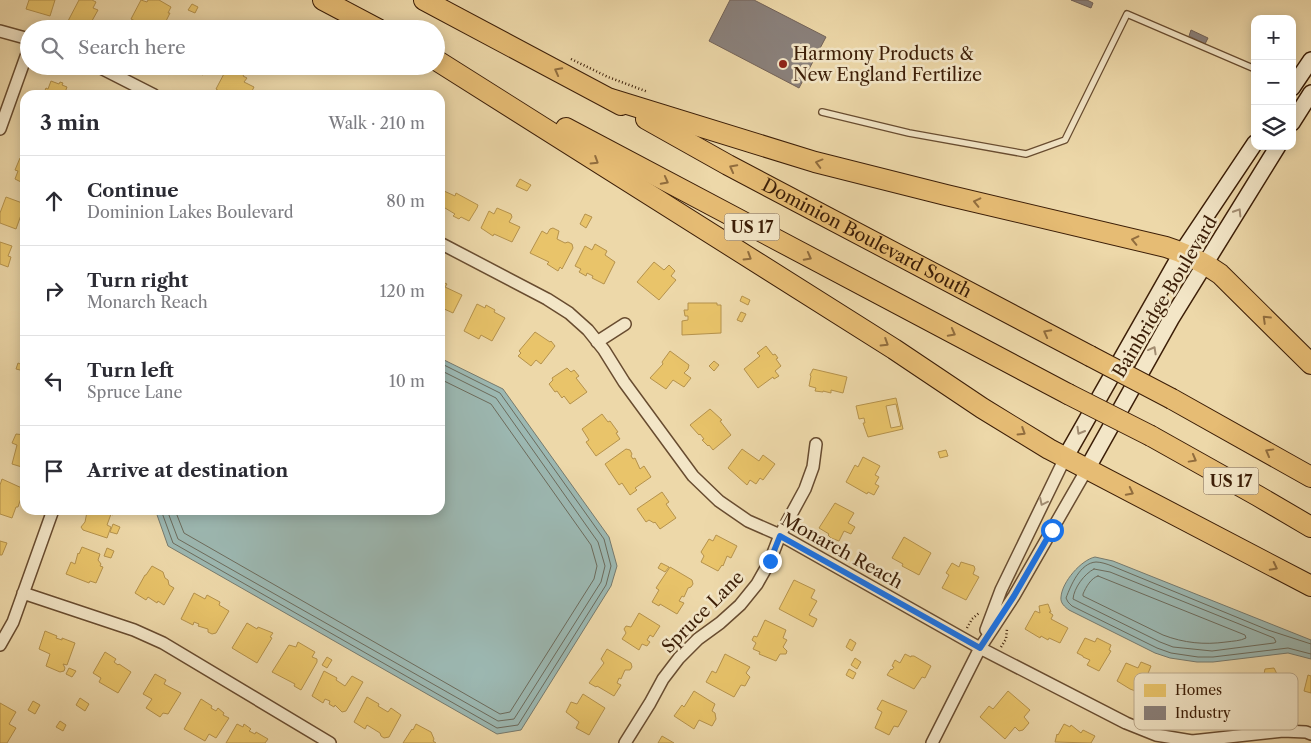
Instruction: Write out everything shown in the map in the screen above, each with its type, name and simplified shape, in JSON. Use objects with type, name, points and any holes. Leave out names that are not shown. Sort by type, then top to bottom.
[{"type":"highway","points":[[323,0],[361,20]]},
{"type":"highway","name":"Dominion Boulevard South","points":[[424,0],[606,96],[728,165],[1172,399],[1311,477]]},
{"type":"highway","name":"US 17","points":[[445,65],[1150,436],[1311,528]]},
{"type":"highway","points":[[445,66],[894,348],[982,408],[1065,458],[1311,586]]},
{"type":"highway","points":[[606,96],[815,162],[1182,252],[1220,274],[1311,364]]},
{"type":"main road","points":[[1296,82],[1311,60]]},
{"type":"main road","points":[[1296,117],[1310,97]]},
{"type":"main road","name":"Bainbridge Boulevard","points":[[1065,458],[1182,252],[1251,148]]},
{"type":"main road","name":"Bainbridge Boulevard","points":[[1087,469],[1171,319],[1276,150]]},
{"type":"street","points":[[0,31],[20,37]]},
{"type":"street","points":[[0,129],[20,73]]},
{"type":"street","points":[[115,75],[144,90]]},
{"type":"street","name":"Monarch Reach","points":[[445,246],[548,299],[569,313],[588,330],[693,476],[719,501],[741,516],[980,648],[1134,726]]},
{"type":"street","points":[[597,342],[625,324]]},
{"type":"street","name":"Spruce Lane","points":[[625,743],[663,679],[680,658],[698,639],[740,605],[757,584],[805,488],[813,467],[816,444]]},
{"type":"street","points":[[980,648],[1001,590],[1065,458]]},
{"type":"street","points":[[932,743],[980,648],[1014,596],[1087,469]]},
{"type":"street","points":[[0,645],[13,622],[51,515]]},
{"type":"street","points":[[24,593],[134,630],[156,640],[330,743]]},
{"type":"street","name":"Monarch Reach","points":[[1144,730],[1156,735],[1192,740],[1284,731],[1311,734]]},
{"type":"lane","points":[[822,112],[909,133],[1026,154],[1065,140],[1127,14],[1251,67]]},
{"type":"lane","points":[[1296,90],[1310,97]]},
{"type":"water","points":[[445,360],[503,389],[609,537],[617,566],[611,586],[521,730],[497,734],[168,546],[157,515],[445,515]]},
{"type":"water","points":[[1095,557],[1113,561],[1311,640],[1311,659],[1288,653],[1213,662],[1197,662],[1170,658],[1155,653],[1069,610],[1062,603],[1062,591],[1073,572],[1084,562]]},
{"type":"building: Homes","points":[[29,0],[55,0],[50,16],[26,9]]},
{"type":"building: Homes","points":[[79,0],[92,0],[96,2],[93,8],[98,10],[92,20],[69,20]]},
{"type":"building: Homes","points":[[141,0],[147,2],[148,0],[159,0],[171,7],[166,20],[131,19]]},
{"type":"building: Homes","points":[[192,4],[198,7],[195,13],[188,10]]},
{"type":"building: Homes","points":[[223,75],[244,75],[247,78],[244,82],[254,87],[252,90],[216,89]]},
{"type":"building: Homes","points":[[51,81],[59,84],[60,82],[63,83],[62,85],[67,87],[66,90],[45,90],[46,88],[48,89]]},
{"type":"building: Homes","points":[[20,158],[20,182],[15,179],[18,171],[15,170]]},
{"type":"building: Homes","points":[[520,179],[531,185],[527,191],[516,186]]},
{"type":"building: Homes","points":[[445,191],[455,196],[456,193],[478,205],[469,221],[453,216],[455,214],[445,208]]},
{"type":"building: Homes","points":[[6,197],[20,202],[20,218],[16,229],[0,223],[0,213]]},
{"type":"building: Homes","points":[[497,208],[511,214],[512,217],[509,222],[520,227],[512,242],[494,234],[493,236],[481,228],[489,211],[494,214]]},
{"type":"building: Homes","points":[[585,214],[592,217],[586,228],[580,224]]},
{"type":"building: Homes","points":[[553,228],[559,231],[557,239],[572,244],[573,248],[562,269],[560,267],[558,271],[547,264],[549,262],[530,253],[542,231],[547,234]]},
{"type":"building: Homes","points":[[0,242],[12,246],[8,256],[11,257],[8,267],[0,264]]},
{"type":"building: Homes","points":[[595,244],[607,251],[605,255],[615,262],[604,284],[587,273],[586,276],[579,272],[581,269],[575,266],[585,246],[592,250]]},
{"type":"building: Homes","points":[[654,262],[664,270],[669,265],[675,271],[671,276],[676,280],[659,300],[637,282]]},
{"type":"building: Homes","points":[[445,287],[462,295],[453,313],[445,309]]},
{"type":"building: Homes","points":[[742,296],[750,300],[748,305],[740,301]]},
{"type":"building: Homes","points":[[688,303],[717,303],[717,305],[721,305],[721,333],[682,335],[682,321],[688,320],[684,310],[688,310]]},
{"type":"building: Homes","points":[[477,304],[485,308],[486,305],[505,318],[492,341],[481,335],[479,339],[464,331]]},
{"type":"building: Homes","points":[[741,312],[746,314],[742,322],[737,320]]},
{"type":"building: Homes","points":[[535,332],[551,341],[555,346],[541,364],[536,360],[531,366],[518,356],[521,353],[519,351]]},
{"type":"building: Homes","points":[[766,346],[778,358],[776,359],[781,366],[775,371],[779,376],[774,379],[773,377],[758,388],[744,369],[760,356],[757,353]]},
{"type":"building: Homes","points":[[670,351],[689,365],[684,373],[691,378],[684,387],[673,380],[666,389],[650,378],[663,364],[662,362]]},
{"type":"building: Homes","points":[[714,361],[719,365],[714,371],[709,366]]},
{"type":"building: Homes","points":[[18,363],[20,364],[20,370],[16,369]]},
{"type":"building: Homes","points":[[567,368],[571,372],[574,370],[579,376],[576,378],[587,392],[570,404],[564,396],[562,398],[557,391],[555,392],[549,384],[553,380],[552,378]]},
{"type":"building: Homes","points":[[813,369],[847,377],[843,393],[831,390],[831,393],[815,391],[816,388],[809,386],[810,375]]},
{"type":"building: Homes","points":[[896,398],[903,429],[868,437],[863,423],[865,423],[864,418],[859,419],[856,406]],"holes":[[[896,404],[901,426],[891,428],[886,406]]]},
{"type":"building: Homes","points":[[710,409],[722,420],[720,421],[731,435],[713,450],[690,425]]},
{"type":"building: Homes","points":[[602,414],[618,432],[616,433],[620,439],[596,456],[586,442],[589,440],[582,429]]},
{"type":"building: Homes","points":[[16,434],[20,434],[20,466],[12,464],[17,445],[12,443]]},
{"type":"building: Homes","points":[[626,449],[630,450],[631,456],[633,459],[635,458],[640,469],[644,466],[651,477],[635,488],[637,490],[630,495],[622,483],[619,485],[605,464]]},
{"type":"building: Homes","points":[[742,449],[759,461],[763,455],[775,464],[763,480],[760,478],[756,484],[750,480],[747,485],[728,468]]},
{"type":"building: Homes","points":[[946,450],[948,456],[940,458],[938,452]]},
{"type":"building: Homes","points":[[863,457],[880,466],[875,475],[879,477],[875,484],[879,486],[874,495],[868,492],[867,494],[846,482],[855,465],[858,467]]},
{"type":"building: Homes","points":[[2,479],[20,487],[20,501],[12,518],[0,514],[0,485]]},
{"type":"building: Homes","points":[[662,492],[669,502],[666,504],[676,518],[660,529],[655,522],[649,520],[646,522],[637,509]]},
{"type":"building: Homes","points":[[835,503],[854,513],[848,523],[855,527],[851,534],[844,531],[839,541],[831,538],[829,534],[819,528]]},
{"type":"building: Homes","points":[[86,515],[111,515],[107,525],[111,527],[107,538],[83,530],[81,527],[85,522]]},
{"type":"building: Homes","points":[[113,524],[120,527],[117,534],[110,532]]},
{"type":"building: Homes","points":[[716,535],[737,546],[731,558],[727,556],[723,566],[718,571],[701,562],[704,556],[701,552],[709,539],[713,541]]},
{"type":"building: Homes","points":[[904,537],[931,553],[919,575],[892,558]]},
{"type":"building: Homes","points":[[0,541],[7,543],[2,555],[0,555]]},
{"type":"building: Homes","points":[[82,547],[100,554],[98,560],[101,564],[100,566],[103,567],[96,583],[90,581],[89,583],[66,574],[71,562],[75,564]]},
{"type":"building: Homes","points":[[107,548],[114,551],[111,558],[104,556]]},
{"type":"building: Homes","points":[[961,562],[974,566],[973,574],[979,577],[966,600],[942,588],[949,575],[946,573],[952,563],[959,567]]},
{"type":"building: Homes","points":[[661,563],[669,567],[665,572],[658,568]]},
{"type":"building: Homes","points":[[152,566],[163,572],[169,585],[174,588],[164,605],[148,597],[146,600],[135,593]]},
{"type":"building: Homes","points":[[670,567],[692,580],[693,584],[679,601],[684,603],[677,614],[660,604],[659,606],[652,602],[659,590],[656,588]]},
{"type":"building: Homes","points":[[794,580],[815,590],[811,598],[817,601],[809,615],[817,619],[813,627],[779,609]]},
{"type":"building: Homes","points":[[194,593],[205,599],[207,595],[220,602],[219,605],[229,611],[216,633],[212,634],[208,632],[208,629],[198,626],[199,624],[194,622],[193,625],[181,619]]},
{"type":"building: Homes","points":[[1048,604],[1051,612],[1049,612],[1053,615],[1051,619],[1068,628],[1060,643],[1041,636],[1040,638],[1025,629],[1035,611],[1040,613],[1039,606]]},
{"type":"building: Homes","points":[[639,613],[660,626],[653,637],[650,635],[647,640],[650,642],[647,646],[642,644],[639,650],[622,639],[626,633],[624,629],[626,626],[631,627]]},
{"type":"building: Homes","points":[[765,620],[786,630],[783,638],[787,640],[783,647],[787,651],[786,654],[780,654],[776,661],[759,654],[760,652],[753,649],[756,643],[752,640],[754,636],[757,637]]},
{"type":"building: Homes","points":[[247,623],[257,629],[258,627],[273,633],[257,663],[232,648]]},
{"type":"building: Homes","points":[[45,631],[57,636],[56,638],[62,640],[62,638],[75,643],[67,665],[63,664],[64,671],[60,672],[46,666],[50,654],[39,649]]},
{"type":"building: Homes","points":[[1085,638],[1095,642],[1097,638],[1111,645],[1109,650],[1111,651],[1099,671],[1087,665],[1090,660],[1077,653]]},
{"type":"building: Homes","points":[[850,639],[856,643],[852,651],[846,647]]},
{"type":"building: Homes","points":[[298,642],[315,652],[312,657],[317,659],[301,690],[294,686],[295,684],[272,672],[289,645],[296,647]]},
{"type":"building: Homes","points":[[607,649],[631,663],[632,667],[630,670],[625,670],[621,679],[619,678],[617,683],[621,685],[614,696],[589,683],[604,663],[601,659]]},
{"type":"building: Homes","points":[[105,652],[116,659],[114,662],[131,672],[118,693],[99,682],[101,678],[93,673]]},
{"type":"building: Homes","points":[[725,654],[750,667],[746,673],[750,677],[745,686],[741,685],[734,697],[706,682],[712,671],[716,673]]},
{"type":"building: Homes","points":[[905,654],[911,657],[914,656],[931,666],[925,678],[922,677],[914,689],[887,675],[894,667],[892,666],[895,660],[900,663]]},
{"type":"building: Homes","points":[[327,657],[332,660],[327,668],[322,665]]},
{"type":"building: Homes","points":[[855,658],[861,662],[857,669],[851,665]]},
{"type":"building: Homes","points":[[1141,662],[1151,666],[1148,673],[1134,673],[1134,690],[1117,681],[1126,663],[1138,668]]},
{"type":"building: Homes","points":[[69,668],[76,671],[72,677],[66,674]]},
{"type":"building: Homes","points":[[1274,668],[1276,673],[1264,673],[1265,669]]},
{"type":"building: Homes","points":[[849,669],[856,673],[853,679],[846,675]]},
{"type":"building: Homes","points":[[324,671],[337,678],[336,680],[345,686],[352,676],[363,682],[346,711],[342,712],[335,705],[334,707],[329,704],[330,701],[325,699],[323,703],[312,696]]},
{"type":"building: Homes","points":[[155,674],[166,680],[164,684],[181,693],[168,714],[163,713],[160,717],[146,708],[152,699],[143,694]]},
{"type":"building: Homes","points":[[1308,675],[1311,676],[1311,693],[1304,691]]},
{"type":"building: Homes","points":[[694,691],[715,704],[712,711],[715,713],[716,719],[712,726],[699,720],[694,729],[674,716],[682,705],[684,707]]},
{"type":"building: Homes","points":[[1008,691],[1030,710],[1024,717],[1029,723],[1023,730],[1019,731],[1015,727],[1005,739],[980,717],[989,706],[993,709]]},
{"type":"building: Homes","points":[[583,694],[605,708],[589,735],[576,728],[579,722],[566,712],[571,702],[577,704]]},
{"type":"building: Homes","points":[[367,697],[388,712],[391,708],[401,715],[389,737],[384,738],[380,733],[367,725],[365,729],[354,722]]},
{"type":"building: Homes","points":[[80,698],[89,704],[85,711],[76,705]]},
{"type":"building: Homes","points":[[201,699],[216,711],[218,708],[224,713],[223,715],[229,718],[216,738],[209,734],[205,741],[184,729]]},
{"type":"building: Homes","points":[[882,700],[907,711],[898,727],[894,726],[889,735],[875,728],[882,712],[877,709]]},
{"type":"building: Homes","points":[[33,701],[40,705],[35,714],[28,710]]},
{"type":"building: Homes","points":[[0,703],[16,712],[9,724],[16,728],[7,743],[0,743]]},
{"type":"building: Homes","points":[[60,721],[66,725],[63,731],[56,727]]},
{"type":"building: Homes","points":[[237,724],[243,727],[244,724],[251,729],[249,731],[255,734],[256,732],[268,739],[265,743],[226,743]]},
{"type":"building: Homes","points":[[416,724],[431,732],[433,741],[436,743],[403,743]]},
{"type":"building: Homes","points":[[1064,724],[1070,727],[1071,725],[1081,733],[1083,730],[1095,736],[1091,743],[1055,742],[1057,734]]},
{"type":"building: Homes","points":[[662,736],[674,743],[658,743]]},
{"type":"building: Industry","name":"Harmony Products & New England Fertilize","points":[[730,0],[754,0],[826,37],[799,88],[709,41]]},
{"type":"building: Industry","points":[[1071,0],[1087,0],[1093,3],[1091,8]]},
{"type":"building: Industry","points":[[1191,30],[1208,38],[1205,44],[1189,36]]},
{"type":"place","name":"Harmony Products & New England Fertilize","points":[[783,64]]},
{"type":"route","points":[[770,561],[780,536],[980,648],[1014,596],[1052,530]]}]
